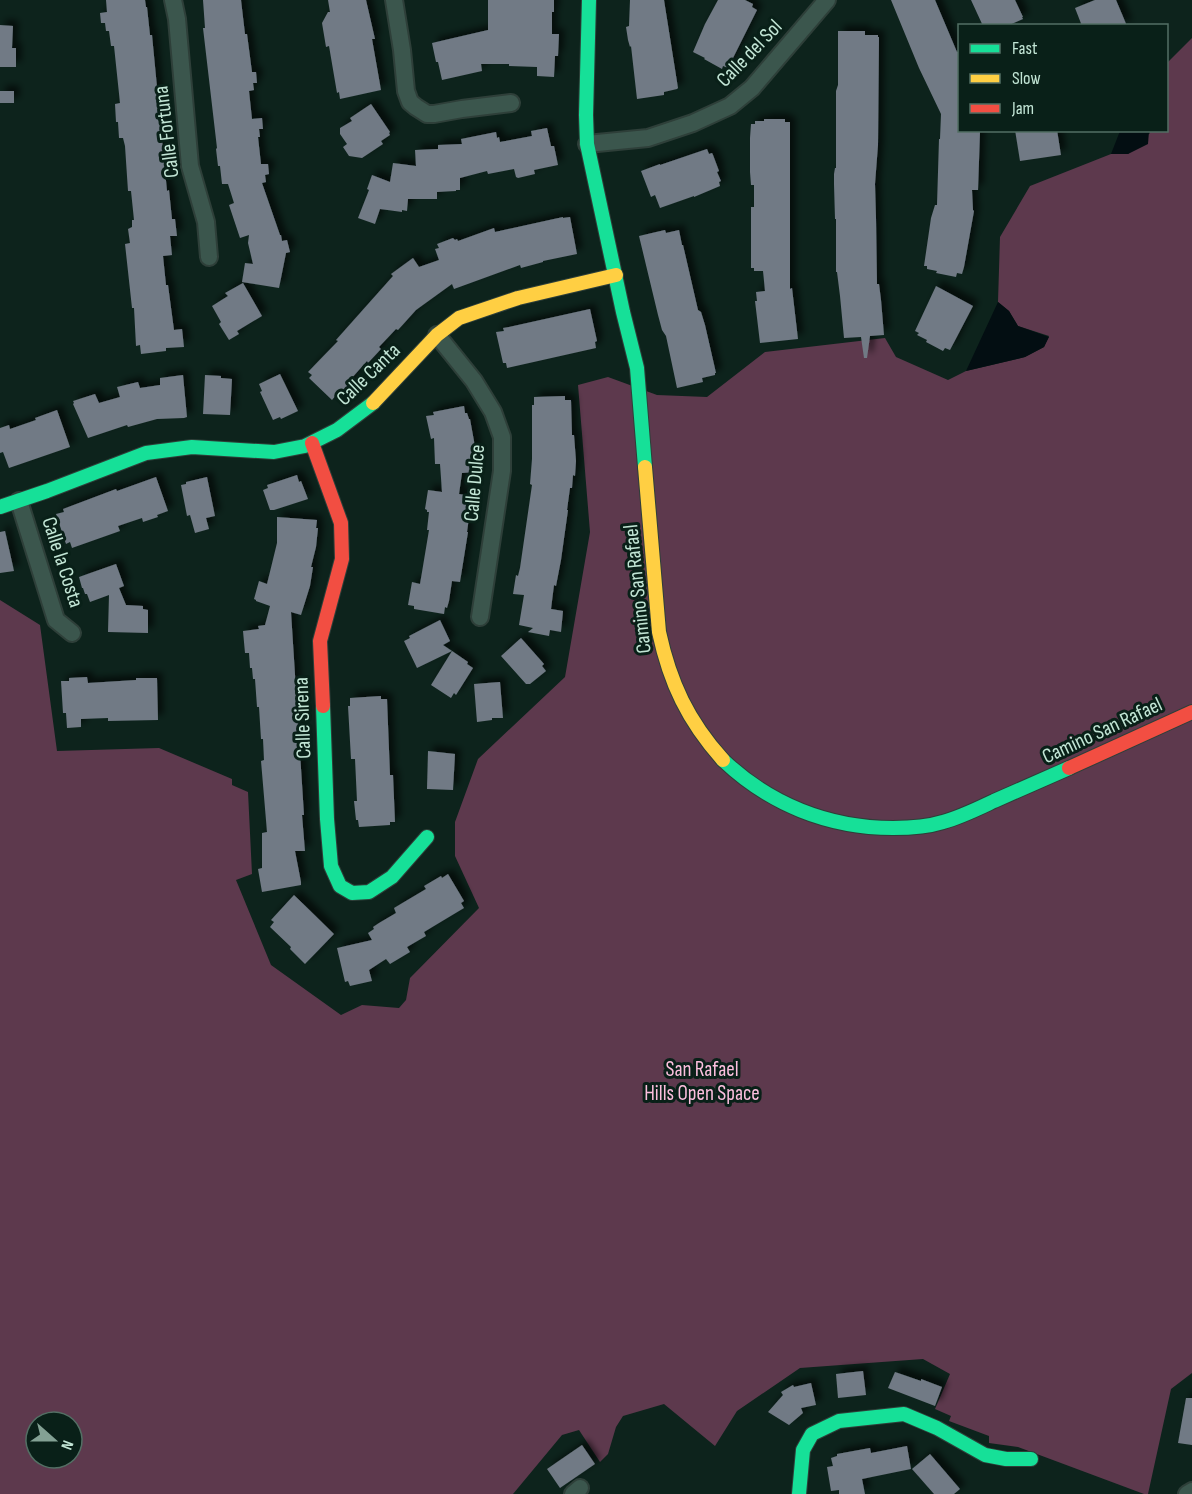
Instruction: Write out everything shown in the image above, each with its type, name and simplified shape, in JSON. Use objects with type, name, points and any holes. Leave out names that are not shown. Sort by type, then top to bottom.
[{"type":"street","name":"Calle Fortuna","points":[[173,0],[177,19],[190,166],[206,222],[209,257]]},
{"type":"street","points":[[394,0],[406,91],[410,102],[427,114],[511,103]]},
{"type":"street","name":"Camino San Rafael","points":[[589,0],[587,144],[637,368],[654,581],[662,650],[679,699],[707,744],[724,762],[761,792],[803,814],[840,824],[869,828],[906,827],[931,825],[960,816],[1192,712]]},
{"type":"street","name":"Calle del Sol","points":[[587,144],[648,138],[693,123],[730,106],[752,88],[827,0]]},
{"type":"street","name":"Calle Canta","points":[[0,507],[146,453],[192,447],[274,452],[306,446],[337,430],[370,406],[437,335],[459,318],[518,298],[616,275]]},
{"type":"street","name":"Calle Dulce","points":[[437,335],[474,381],[494,412],[502,437],[502,471],[480,617]]},
{"type":"street","name":"Calle Sirena","points":[[312,443],[341,523],[342,559],[320,641],[331,866],[340,886],[352,893],[369,892],[392,878],[427,837]]},
{"type":"street","name":"Calle la Costa","points":[[20,501],[56,620],[72,633]]},
{"type":"street","points":[[799,1494],[803,1450],[812,1434],[839,1421],[904,1414],[936,1428],[985,1455],[1006,1459],[1030,1459]]},
{"type":"green space","name":"San Rafael Hills Open Space","points":[[1192,38],[1192,1373],[1171,1389],[1148,1494],[1018,1447],[989,1443],[989,1436],[949,1421],[951,1416],[935,1409],[950,1374],[923,1359],[800,1368],[737,1411],[715,1446],[664,1404],[623,1416],[616,1427],[608,1454],[600,1462],[579,1430],[562,1435],[513,1494],[0,1494],[0,600],[40,625],[57,751],[159,748],[232,779],[232,785],[248,792],[252,874],[236,880],[271,965],[341,1015],[362,1005],[399,1008],[406,1000],[410,978],[479,908],[455,856],[455,822],[478,759],[565,677],[590,532],[578,385],[608,377],[657,395],[707,397],[765,352],[885,338],[896,357],[948,380],[966,371],[1025,357],[1044,347],[1049,336],[1018,326],[1009,311],[998,302],[1000,237],[1030,186],[1111,154],[1128,154],[1150,132],[1168,132],[1168,62]]},
{"type":"shaded area","points":[[1120,132],[1149,132],[1148,144],[1128,154],[1111,154]]},
{"type":"shaded area","points":[[998,302],[1009,311],[1018,326],[1049,337],[1044,347],[1025,357],[966,371]]},
{"type":"building","points":[[106,0],[145,0],[150,35],[152,35],[167,191],[169,190],[172,219],[175,219],[177,236],[170,236],[172,255],[163,256],[174,330],[182,329],[184,347],[166,348],[166,351],[141,354],[140,345],[136,346],[134,308],[132,308],[125,244],[130,243],[128,229],[132,227],[132,220],[134,220],[131,191],[128,191],[125,146],[123,138],[119,138],[118,122],[116,122],[115,104],[120,103],[114,46],[111,46],[109,31],[106,31],[105,23],[101,23],[100,13],[107,12]]},
{"type":"building","points":[[203,0],[241,0],[252,72],[256,72],[257,83],[253,83],[254,90],[249,91],[252,119],[262,118],[263,129],[259,129],[260,137],[258,137],[261,164],[268,164],[269,174],[265,175],[266,182],[262,183],[282,241],[287,240],[290,252],[286,253],[279,288],[242,282],[245,263],[253,264],[248,243],[249,235],[240,238],[229,205],[234,203],[228,184],[222,184],[220,166],[218,166],[203,28],[205,28]]},
{"type":"building","points":[[328,0],[366,0],[375,39],[372,39],[381,90],[340,99],[322,23],[330,12]]},
{"type":"building","points":[[488,0],[554,0],[552,34],[559,34],[554,77],[537,76],[537,67],[481,64],[482,71],[442,80],[432,43],[488,30]]},
{"type":"building","points":[[630,0],[664,0],[678,88],[664,92],[664,95],[637,99],[631,46],[626,27],[629,26]]},
{"type":"building","points":[[718,0],[745,0],[753,4],[752,7],[757,10],[728,68],[723,66],[722,69],[693,52]]},
{"type":"building","points":[[891,0],[935,0],[958,52],[958,132],[980,132],[978,190],[972,190],[974,211],[964,267],[962,274],[957,273],[956,277],[936,273],[937,271],[924,266],[931,218],[935,205],[937,205],[941,114]]},
{"type":"building","points":[[971,0],[1015,0],[1023,17],[1012,24],[982,24]]},
{"type":"building","points":[[1095,0],[1116,0],[1126,24],[1081,24],[1075,8]]},
{"type":"building","points":[[0,25],[13,26],[12,48],[16,48],[16,67],[0,67]]},
{"type":"building","points":[[838,31],[865,31],[865,35],[878,35],[879,37],[878,145],[875,184],[877,284],[879,284],[884,335],[870,336],[867,358],[864,358],[861,337],[844,338],[836,272],[834,174],[836,168]]},
{"type":"building","points":[[0,91],[14,91],[14,103],[0,103]]},
{"type":"building","points":[[371,104],[390,135],[381,141],[383,144],[362,158],[349,156],[343,147],[347,144],[340,134],[340,128],[352,121],[350,118]]},
{"type":"building","points":[[764,119],[785,119],[785,122],[790,122],[790,289],[792,288],[798,339],[760,343],[755,301],[757,301],[756,292],[765,291],[763,271],[754,271],[754,268],[751,268],[751,207],[754,207],[754,185],[751,185],[750,138],[751,124],[755,124],[755,121],[764,121]]},
{"type":"building","points":[[547,128],[558,165],[534,170],[535,174],[518,178],[514,169],[488,174],[487,171],[460,178],[460,190],[437,192],[437,199],[408,199],[407,211],[380,209],[375,224],[358,218],[372,175],[390,182],[393,163],[416,166],[415,150],[438,149],[438,145],[462,144],[461,139],[496,132],[500,142],[532,136],[531,131]]},
{"type":"building","points":[[1015,132],[1057,132],[1061,155],[1020,161]]},
{"type":"building","points":[[707,149],[709,154],[712,153],[719,171],[717,172],[721,181],[720,186],[660,208],[655,195],[651,197],[641,171]]},
{"type":"building","points":[[570,217],[577,254],[521,268],[520,265],[454,289],[452,284],[416,310],[398,330],[396,329],[379,347],[381,349],[350,380],[352,383],[332,400],[309,378],[312,375],[308,372],[338,341],[336,340],[393,276],[391,274],[413,258],[419,267],[439,260],[435,249],[439,248],[437,244],[453,238],[458,241],[494,228],[495,232]]},
{"type":"building","points":[[665,230],[666,233],[679,230],[716,373],[702,378],[703,382],[677,388],[666,336],[662,330],[639,236]]},
{"type":"building","points":[[243,283],[262,316],[237,331],[239,334],[229,340],[212,306],[228,296],[225,293]]},
{"type":"building","points":[[936,286],[973,306],[950,350],[945,348],[943,351],[926,342],[927,340],[917,335],[919,333],[915,331]]},
{"type":"building","points":[[590,309],[597,341],[595,342],[596,348],[507,368],[506,363],[503,363],[496,332],[504,331],[503,328]]},
{"type":"building","points":[[280,374],[298,411],[273,420],[260,392],[262,391],[259,384]]},
{"type":"building","points":[[183,375],[187,417],[157,419],[128,427],[127,425],[88,438],[73,401],[95,394],[99,403],[120,397],[117,387],[138,382],[140,388],[160,385],[160,378]]},
{"type":"building","points":[[205,375],[232,379],[230,415],[203,414]]},
{"type":"building","points":[[565,396],[565,400],[571,400],[575,476],[573,475],[572,488],[570,488],[561,560],[556,586],[554,585],[551,609],[563,611],[561,632],[550,630],[549,636],[528,632],[533,628],[519,625],[524,595],[513,594],[516,575],[518,576],[520,568],[532,485],[530,484],[534,397]]},
{"type":"building","points":[[464,406],[465,413],[470,419],[477,472],[462,473],[459,494],[472,496],[460,582],[452,581],[444,614],[414,609],[414,606],[408,605],[412,582],[420,584],[429,530],[427,530],[429,512],[425,509],[428,490],[442,492],[440,464],[435,464],[434,438],[431,439],[426,416],[434,415],[433,412]]},
{"type":"building","points":[[57,410],[70,447],[9,468],[3,452],[0,453],[0,428],[9,425],[10,429]]},
{"type":"building","points":[[297,475],[308,499],[270,510],[263,490],[268,488],[267,485]]},
{"type":"building","points":[[156,477],[168,511],[143,522],[142,518],[118,526],[120,531],[72,548],[70,542],[66,544],[56,514],[64,512],[63,509],[116,489],[117,491]]},
{"type":"building","points":[[207,477],[215,516],[206,518],[209,529],[195,533],[190,515],[187,516],[181,485]]},
{"type":"building","points":[[277,517],[317,520],[316,528],[318,528],[310,586],[301,615],[291,612],[304,815],[302,815],[305,851],[295,851],[301,885],[262,892],[258,869],[262,868],[262,833],[267,832],[261,761],[264,760],[263,739],[261,739],[255,679],[253,679],[252,668],[250,668],[249,653],[245,653],[243,631],[259,629],[258,626],[265,625],[270,606],[254,599],[259,581],[267,584],[277,543]]},
{"type":"building","points":[[5,531],[14,571],[0,573],[0,532]]},
{"type":"building","points":[[116,564],[124,586],[119,588],[126,605],[143,606],[143,609],[148,610],[148,633],[108,632],[109,595],[90,602],[82,588],[79,577]]},
{"type":"building","points":[[440,620],[450,641],[443,645],[452,651],[417,668],[404,641]]},
{"type":"building","points":[[521,638],[544,664],[542,666],[546,671],[530,684],[526,684],[501,656]]},
{"type":"building","points":[[452,651],[473,668],[456,695],[454,693],[451,698],[431,685]]},
{"type":"building","points":[[87,677],[88,683],[157,678],[158,720],[81,719],[81,727],[67,728],[66,713],[63,713],[61,681]]},
{"type":"building","points":[[500,682],[503,718],[477,722],[474,684]]},
{"type":"building","points":[[381,696],[381,699],[387,699],[390,775],[393,775],[395,822],[390,822],[390,825],[359,827],[354,801],[357,801],[355,759],[351,759],[348,706],[350,706],[350,698]]},
{"type":"building","points":[[428,751],[455,754],[453,790],[427,789]]},
{"type":"building","points":[[448,874],[464,901],[461,903],[464,908],[424,932],[426,936],[407,947],[410,952],[390,964],[386,959],[369,970],[372,981],[350,986],[348,981],[345,982],[337,948],[372,940],[368,933],[374,929],[373,927],[396,913],[394,908],[426,889],[424,886]]},
{"type":"building","points":[[294,895],[334,934],[305,964],[270,927],[274,922],[271,920]]},
{"type":"building","points":[[863,1371],[866,1395],[838,1398],[836,1374]]},
{"type":"building","points":[[895,1372],[942,1387],[935,1406],[888,1388]]},
{"type":"building","points":[[811,1383],[816,1405],[801,1408],[803,1413],[789,1425],[768,1412],[783,1395],[781,1392],[793,1385],[794,1387]]},
{"type":"building","points":[[1186,1398],[1192,1398],[1192,1445],[1178,1443]]},
{"type":"building","points":[[582,1445],[595,1464],[560,1488],[547,1469]]},
{"type":"building","points":[[907,1446],[911,1469],[862,1479],[865,1494],[839,1494],[839,1490],[831,1491],[827,1467],[833,1466],[831,1458],[837,1454],[870,1448],[871,1453]]},
{"type":"building","points":[[930,1454],[960,1489],[954,1494],[934,1494],[912,1469]]},
{"type":"traffic: fast","points":[[589,0],[587,144],[637,368],[645,467]]},
{"type":"traffic: fast","points":[[0,507],[146,453],[192,447],[274,452],[305,446],[337,430],[373,403]]},
{"type":"traffic: fast","points":[[323,706],[331,866],[340,886],[352,893],[369,892],[392,877],[427,837]]},
{"type":"traffic: fast","points":[[723,760],[760,789],[801,810],[845,824],[893,828],[924,826],[950,820],[1069,768]]},
{"type":"traffic: fast","points":[[799,1494],[803,1450],[812,1434],[839,1421],[904,1414],[937,1428],[985,1455],[1006,1459],[1031,1459]]},
{"type":"traffic: slow","points":[[373,403],[437,335],[459,318],[518,298],[616,275]]},
{"type":"traffic: slow","points":[[645,467],[659,632],[663,651],[675,685],[690,716],[723,760]]},
{"type":"traffic: jam","points":[[312,443],[341,523],[342,559],[320,641],[323,706]]},
{"type":"traffic: jam","points":[[1069,768],[1192,712]]}]
